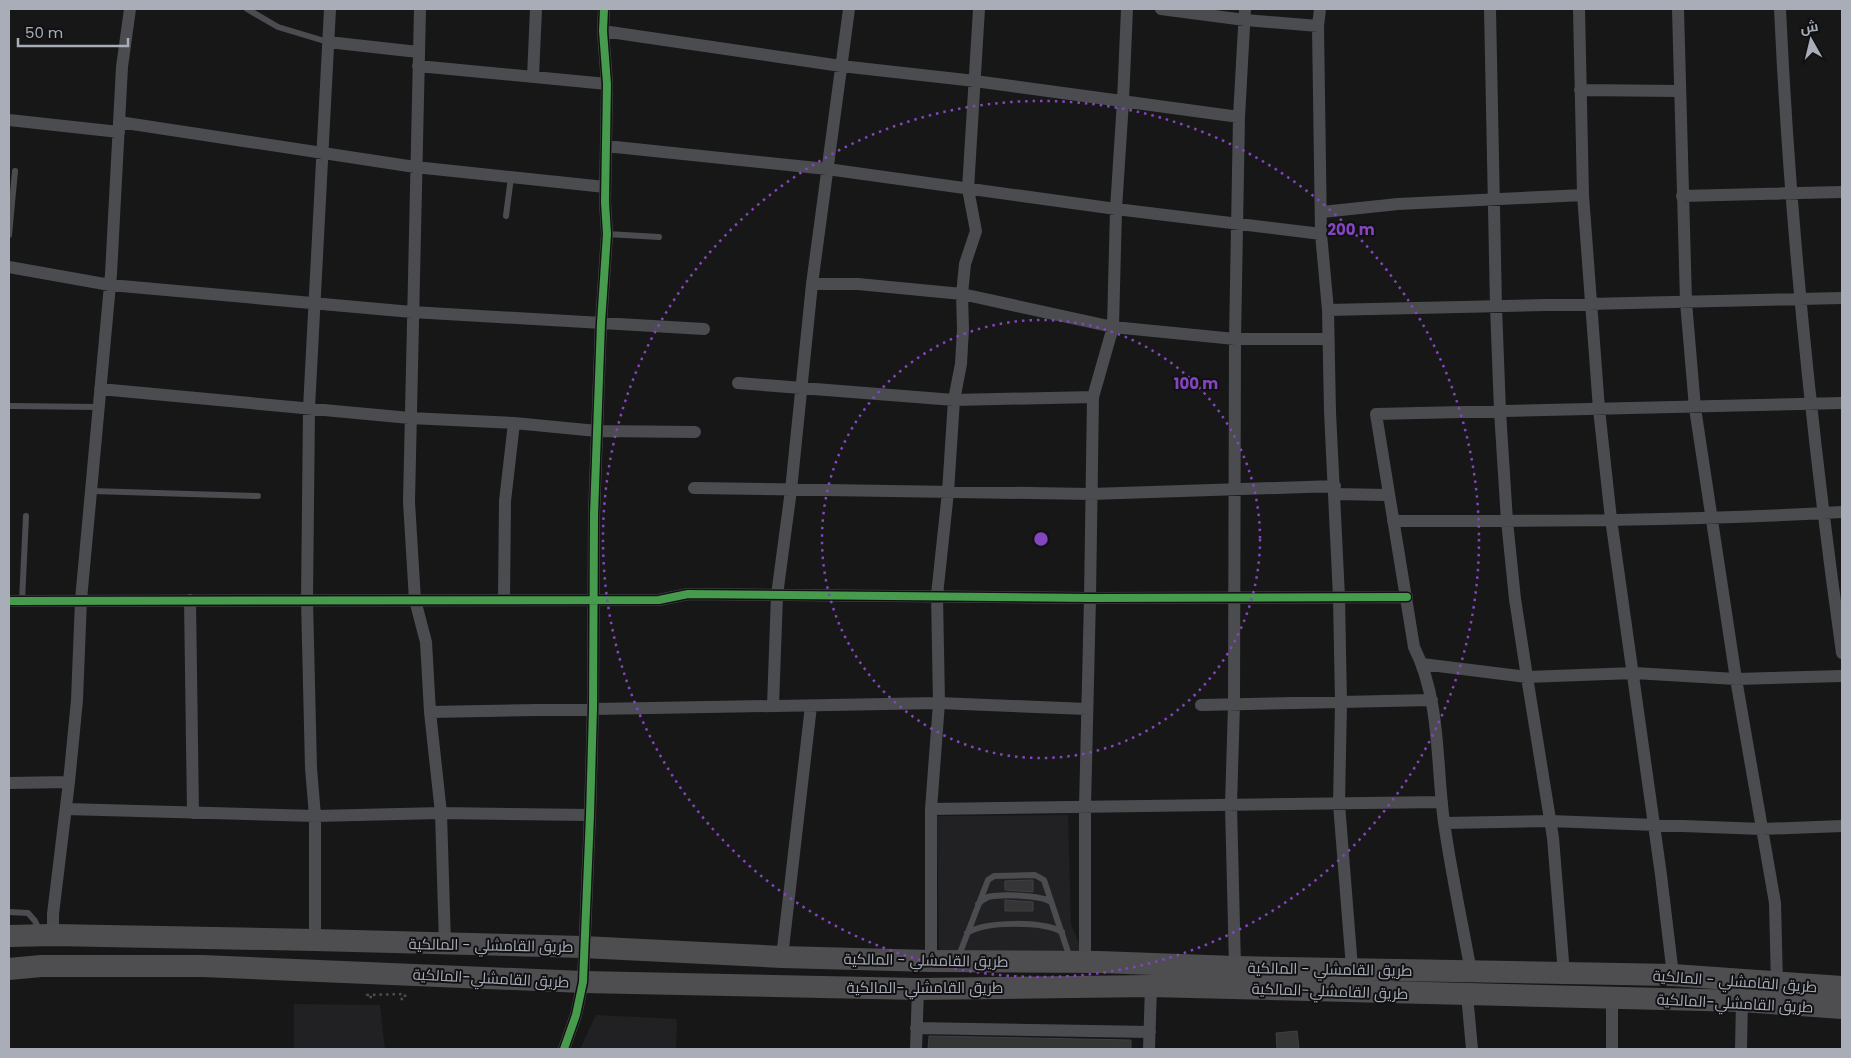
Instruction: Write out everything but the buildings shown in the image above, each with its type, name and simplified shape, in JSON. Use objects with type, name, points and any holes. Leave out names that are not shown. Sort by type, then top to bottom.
[{"type":"highway","name":"طريق القامشلي - المالكية","points":[[9,936],[315,940],[583,947],[782,957],[931,961],[1085,962],[1235,967],[1673,975],[1777,984],[1842,987]]},
{"type":"highway","points":[[903,960],[910,989]]},
{"type":"highway","points":[[1085,962],[1098,987]]},
{"type":"highway","name":"طريق القامشلي-المالكية","points":[[9,969],[41,966],[202,966],[583,982],[910,989],[1151,986],[1742,1001],[1842,1008]]},
{"type":"street","points":[[46,936],[53,914],[77,700],[81,600],[110,284],[122,67],[130,9]]},
{"type":"street","points":[[315,940],[315,816],[311,768],[308,600],[309,408],[330,9]]},
{"type":"street","points":[[420,9],[409,502],[415,600],[426,642],[430,712],[441,813],[445,944]]},
{"type":"street","points":[[533,77],[536,9]]},
{"type":"street","points":[[564,1049],[576,1015],[583,982],[590,815],[593,708],[594,514],[601,324],[607,234],[605,187],[607,84],[603,31],[604,9]]},
{"type":"street","points":[[773,706],[777,596],[791,490],[812,284],[849,9]]},
{"type":"street","points":[[931,961],[931,809],[939,703],[937,595],[948,492],[954,400],[961,364],[962,294],[965,264],[976,231],[968,189],[979,9]]},
{"type":"street","points":[[1085,962],[1085,807],[1093,397],[1113,326],[1116,209],[1127,9]]},
{"type":"street","points":[[1162,9],[1245,14],[1318,26]]},
{"type":"street","points":[[1320,9],[1318,26],[1321,234],[1328,310],[1330,412],[1339,597],[1341,703],[1339,804],[1352,968]]},
{"type":"street","points":[[1490,9],[1496,306],[1507,521],[1526,677],[1550,821],[1564,974]]},
{"type":"street","points":[[1579,9],[1583,196],[1599,409],[1611,519],[1634,673],[1673,975]]},
{"type":"street","points":[[1678,9],[1686,302],[1695,408],[1736,679],[1775,903],[1777,984]]},
{"type":"street","points":[[1780,9],[1792,194],[1810,404],[1842,653]]},
{"type":"street","points":[[1235,967],[1231,805],[1234,705],[1235,339],[1239,117],[1245,14]]},
{"type":"street","points":[[603,31],[841,66],[974,81],[1239,117]]},
{"type":"street","points":[[328,42],[418,52]]},
{"type":"street","points":[[418,66],[607,84]]},
{"type":"street","points":[[1580,90],[1679,91]]},
{"type":"street","points":[[9,120],[119,127],[415,167],[605,187]]},
{"type":"street","points":[[606,146],[827,169],[1116,209],[1321,234]]},
{"type":"street","points":[[1682,196],[1842,192]]},
{"type":"street","points":[[1322,212],[1398,204],[1583,196]]},
{"type":"street","points":[[9,267],[110,284],[412,312],[704,329]]},
{"type":"street","points":[[812,284],[858,284],[962,294],[1113,326],[1235,339],[1328,339]]},
{"type":"street","points":[[1328,310],[1842,298]]},
{"type":"street","points":[[738,383],[954,400],[1093,397]]},
{"type":"street","points":[[100,389],[410,418],[514,423],[597,431],[695,432]]},
{"type":"street","points":[[1471,972],[1444,823],[1432,700],[1422,664],[1414,647],[1376,414],[1695,408],[1842,403]]},
{"type":"street","points":[[504,599],[506,501],[514,423]]},
{"type":"street","points":[[694,488],[1091,494],[1234,489],[1335,490],[1388,495]]},
{"type":"street","points":[[1393,521],[1712,518],[1842,512]]},
{"type":"street","points":[[9,600],[659,600],[688,594],[1090,598],[1406,597]]},
{"type":"street","points":[[190,600],[193,813]]},
{"type":"street","points":[[1422,664],[1526,677],[1634,673],[1736,679],[1842,676]]},
{"type":"street","points":[[1201,705],[1432,700]]},
{"type":"street","points":[[430,712],[939,703],[1087,709]]},
{"type":"street","points":[[782,957],[810,706]]},
{"type":"street","points":[[9,783],[69,782]]},
{"type":"street","points":[[931,809],[1442,802]]},
{"type":"street","points":[[66,810],[315,816],[441,813],[590,815]]},
{"type":"street","points":[[1444,823],[1550,821],[1762,829],[1842,826]]},
{"type":"street","points":[[1149,1049],[1151,986]]},
{"type":"street","points":[[910,989],[916,1028],[916,1049]]},
{"type":"street","points":[[1467,995],[1472,1049]]},
{"type":"street","points":[[1612,998],[1612,1049]]},
{"type":"street","points":[[1740,1049],[1742,1001]]},
{"type":"street","points":[[916,1028],[1150,1032]]},
{"type":"lane","points":[[247,9],[278,27],[328,42]]},
{"type":"lane","points":[[9,235],[16,171]]},
{"type":"lane","points":[[506,216],[511,177]]},
{"type":"lane","points":[[607,234],[659,237]]},
{"type":"lane","points":[[9,406],[98,406]]},
{"type":"lane","points":[[91,491],[258,496]]},
{"type":"lane","points":[[22,600],[26,516]]},
{"type":"lane","points":[[956,961],[988,880],[997,876],[1038,876],[1044,880],[1062,932],[1085,962]]},
{"type":"lane","points":[[978,904],[986,898],[994,897],[1036,896],[1051,902]]},
{"type":"lane","points":[[9,912],[28,913],[46,936]]},
{"type":"lane","points":[[967,933],[987,925],[1040,925],[1062,932]]},
{"type":"path","points":[[372,997],[367,998],[367,994],[405,994],[405,999],[400,999]]},
{"type":"shaded area","points":[[1068,815],[1071,924],[1079,943],[1079,954],[939,952],[937,816]]},
{"type":"shaded area","points":[[294,1004],[380,1005],[385,1049],[294,1049]]},
{"type":"shaded area","points":[[596,1015],[677,1019],[676,1049],[580,1049]]},
{"type":"cycle path","points":[[564,1049],[576,1015],[583,982],[590,815],[593,708],[594,515],[601,323],[607,234],[605,202],[607,84],[603,31],[604,9]]},
{"type":"cycle path","points":[[9,601],[659,600],[688,594],[1090,598],[1407,597]]}]
